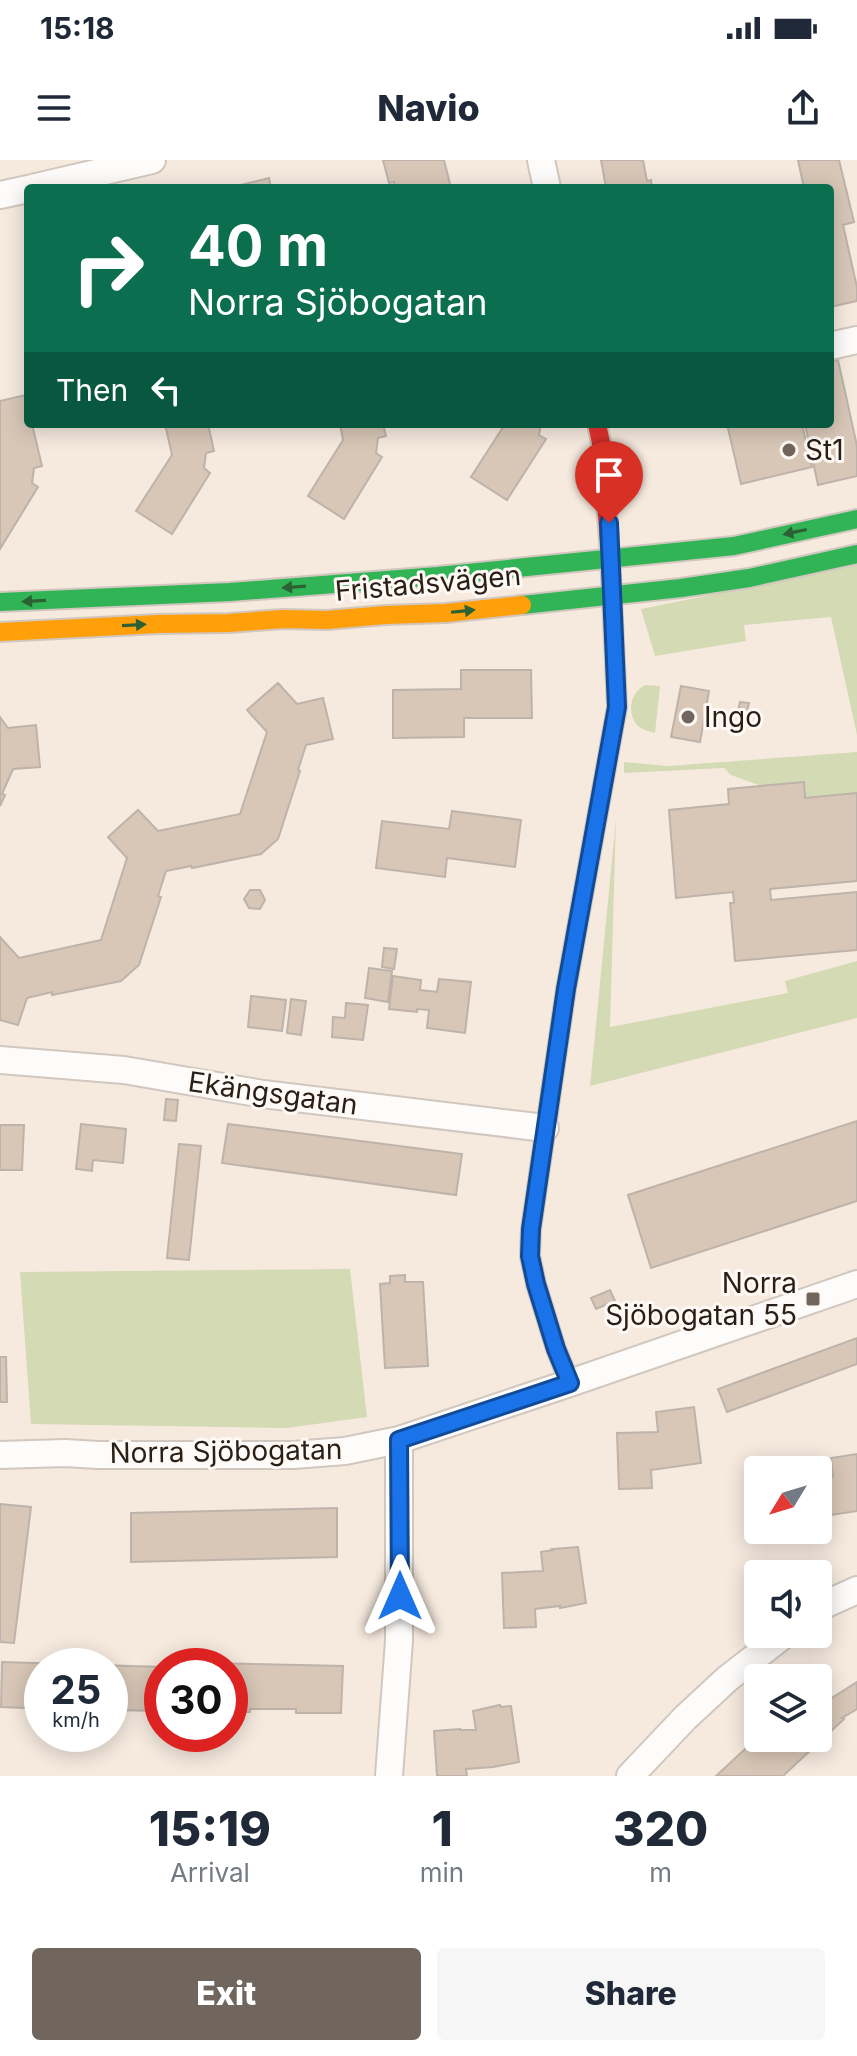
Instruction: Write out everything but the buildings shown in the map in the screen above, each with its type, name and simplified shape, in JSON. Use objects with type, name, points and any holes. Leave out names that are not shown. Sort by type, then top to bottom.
[{"type":"street","points":[[47,184],[152,160]]},
{"type":"street","points":[[541,160],[546,184]]},
{"type":"street","points":[[0,195],[24,189]]},
{"type":"street","points":[[834,345],[857,340]]},
{"type":"street","points":[[570,1383],[556,1349],[530,1256],[531,1229],[566,989],[617,707],[611,558],[598,428]]},
{"type":"street","name":"Fristadsvägen","points":[[0,602],[245,591],[438,576],[734,546],[857,519]]},
{"type":"street","name":"Fristadsvägen","points":[[0,632],[446,613],[749,578],[857,554]]},
{"type":"street","name":"Ekängsgatan","points":[[0,1060],[124,1070],[263,1094],[545,1128]]},
{"type":"street","name":"Norra Sjöbogatan","points":[[0,1455],[293,1455],[345,1451],[399,1440],[857,1284]]},
{"type":"street","points":[[389,1776],[399,1641],[399,1440]]},
{"type":"street","points":[[832,1601],[857,1590]]},
{"type":"street","points":[[630,1776],[685,1718],[767,1648]]},
{"type":"green space","points":[[857,565],[857,735],[831,617],[744,625],[746,641],[655,656],[641,609]]},
{"type":"green space","points":[[645,685],[660,686],[655,733],[639,727],[632,714],[633,697]]},
{"type":"green space","points":[[857,752],[857,797],[805,802],[731,775],[724,768],[624,773],[624,762],[668,766]]},
{"type":"green space","points":[[616,819],[610,1027],[788,993],[785,981],[857,961],[857,1018],[590,1086]]},
{"type":"green space","points":[[350,1269],[367,1417],[287,1428],[31,1424],[20,1272]]},
{"type":"traffic: fast","points":[[0,602],[230,592],[438,576],[734,546],[857,519]]},
{"type":"traffic: fast","points":[[522,605],[749,578],[857,554]]},
{"type":"traffic: fast","points":[[570,1383],[536,1284],[530,1256],[531,1229],[566,989],[617,707],[610,555]]},
{"type":"traffic: slow","points":[[0,632],[283,619],[327,620],[522,605]]},
{"type":"traffic: jam","points":[[598,428],[610,555]]},
{"type":"place","name":"St1","points":[[789,450]]},
{"type":"place","name":"Ingo","points":[[688,717]]},
{"type":"place","name":"Norra Sjöbogatan 55","points":[[813,1299]]},
{"type":"route","points":[[400,1596],[399,1440],[570,1383],[536,1284],[530,1256],[531,1229],[566,989],[617,707],[609,523]]}]
